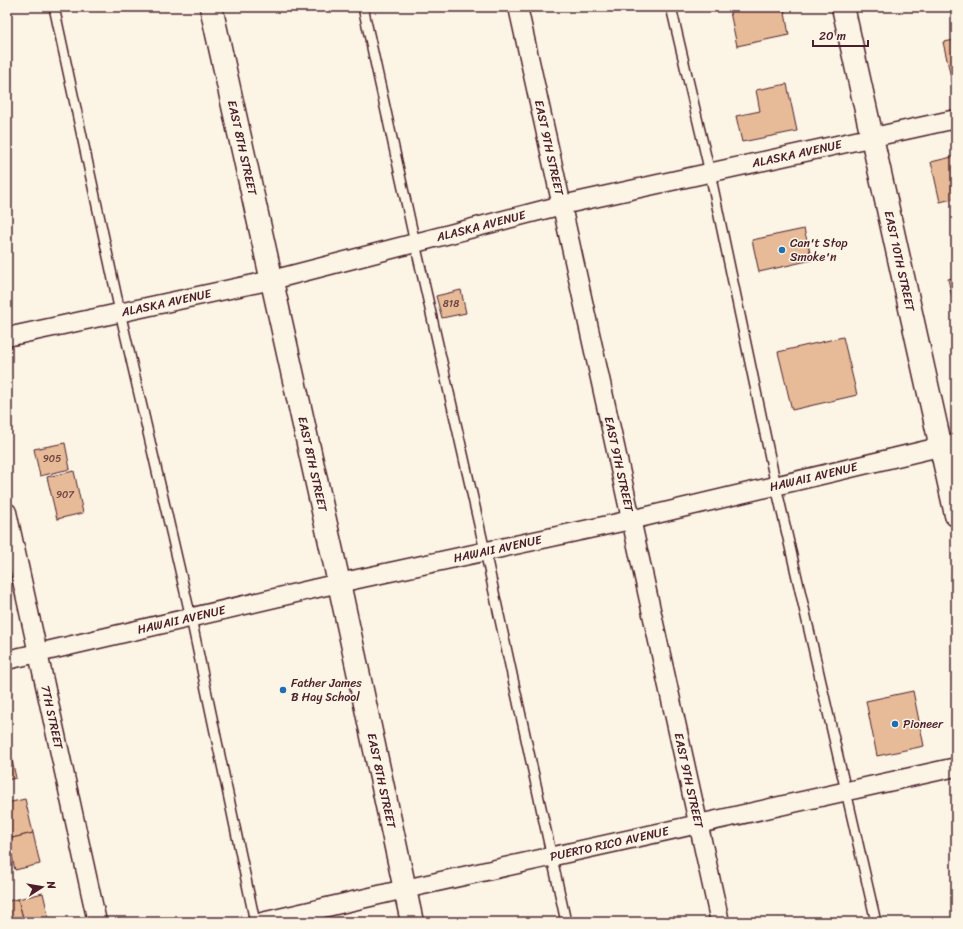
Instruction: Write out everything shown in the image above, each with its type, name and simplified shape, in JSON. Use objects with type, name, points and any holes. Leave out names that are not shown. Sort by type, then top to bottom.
[{"type":"street","name":"EAST 8TH STREET","points":[[211,7],[339,583],[412,922]]},
{"type":"street","name":"EAST 9TH STREET","points":[[518,7],[720,922]]},
{"type":"street","name":"EAST 10TH STREET","points":[[843,7],[872,138],[948,444],[956,515]]},
{"type":"street","name":"ALASKA AVENUE","points":[[7,336],[272,280],[562,205],[956,119]]},
{"type":"street","name":"HAWAII AVENUE","points":[[7,660],[339,583],[631,520],[948,444]]},
{"type":"street","name":"7TH STREET","points":[[7,512],[97,922]]},
{"type":"street","name":"PUERTO RICO AVENUE","points":[[262,922],[956,767]]},
{"type":"lane","points":[[54,7],[120,312],[191,618],[255,922]]},
{"type":"lane","points":[[363,7],[485,551],[566,922]]},
{"type":"lane","points":[[671,7],[710,173],[776,486],[876,922]]},
{"type":"building","points":[[729,7],[784,7],[789,35],[737,46]]},
{"type":"building","points":[[956,40],[956,82],[952,82],[943,42]]},
{"type":"building","points":[[787,84],[797,131],[742,142],[736,116],[760,111],[756,90]]},
{"type":"building","points":[[956,156],[956,198],[940,202],[931,162]]},
{"type":"building","name":"Can't Stop Smoke'n","points":[[804,229],[812,260],[759,272],[752,240]]},
{"type":"building","points":[[956,277],[956,315],[948,279]]},
{"type":"building","points":[[461,290],[466,313],[442,318],[436,296]]},
{"type":"building","points":[[843,337],[857,395],[792,410],[778,352]]},
{"type":"building","points":[[65,443],[70,469],[40,476],[34,449]]},
{"type":"building","points":[[74,471],[83,513],[57,519],[47,477]]},
{"type":"building","name":"Pioneer","points":[[913,691],[924,746],[877,756],[866,701]]},
{"type":"building","points":[[8,742],[16,778],[7,780],[7,743]]},
{"type":"building","points":[[25,799],[33,833],[8,839],[7,803]]},
{"type":"building","points":[[33,833],[40,864],[15,870],[8,839]]},
{"type":"building","points":[[43,893],[49,919],[38,922],[24,922],[18,899]]},
{"type":"building","points":[[18,899],[24,922],[7,922],[7,901]]},
{"type":"place","name":"Can't Stop Smoke'n","points":[[782,250]]},
{"type":"place","name":"Father James B Hay School","points":[[283,690]]},
{"type":"place","name":"Pioneer","points":[[895,724]]}]
